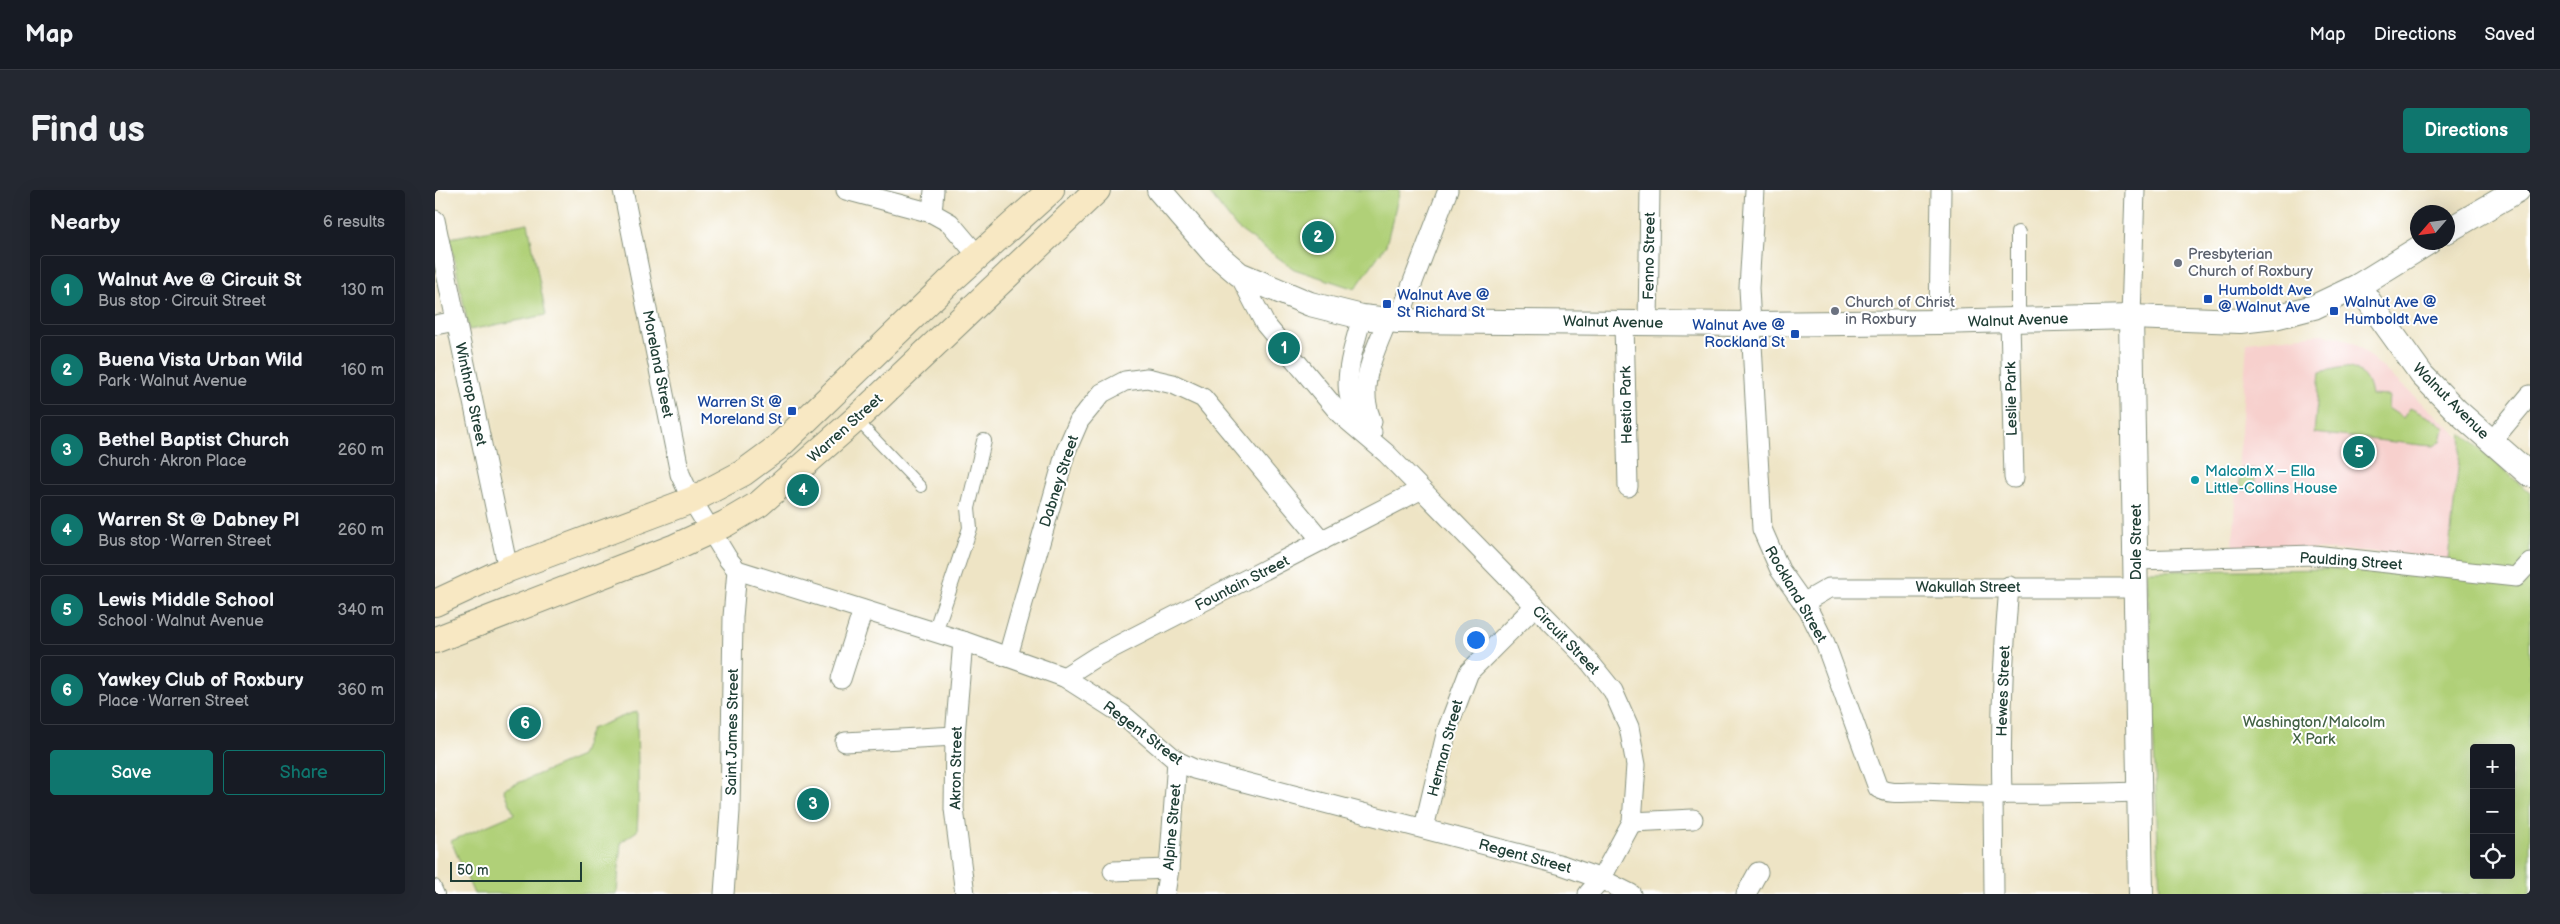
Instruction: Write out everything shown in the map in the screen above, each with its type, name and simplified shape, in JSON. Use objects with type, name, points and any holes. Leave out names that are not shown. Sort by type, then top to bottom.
[{"type":"main road","name":"Warren Street","points":[[435,603],[508,569],[692,500],[726,484],[777,448],[835,390],[1051,190]]},
{"type":"main road","name":"Warren Street","points":[[435,640],[675,547],[712,530],[759,504],[856,419],[1097,190]]},
{"type":"street","name":"Moreland Street","points":[[623,190],[680,474],[692,500],[712,530]]},
{"type":"street","points":[[846,190],[932,213],[950,223],[978,256]]},
{"type":"street","points":[[932,213],[934,190]]},
{"type":"street","name":"Walnut Avenue","points":[[1159,190],[1212,251],[1239,274],[1310,304],[1362,316],[1393,320],[1751,324],[2131,317],[2240,321],[2275,317],[2314,307],[2358,286],[2422,375],[2457,411],[2530,475]]},
{"type":"street","name":"Circuit Street","points":[[1386,453],[1365,406],[1365,387],[1370,364],[1393,320],[1448,190]]},
{"type":"street","name":"Fenno Street","points":[[1648,323],[1650,190]]},
{"type":"street","name":"Rockland Street","points":[[1755,190],[1749,288],[1762,529],[1779,570],[1803,603],[1825,643],[1878,788],[1886,792],[1916,791],[1998,795],[2139,792]]},
{"type":"street","points":[[1939,322],[1941,190]]},
{"type":"street","name":"Dale Street","points":[[2135,190],[2131,317],[2141,894]]},
{"type":"street","points":[[2455,227],[2518,190]]},
{"type":"street","name":"Winthrop Street","points":[[435,220],[508,569]]},
{"type":"street","points":[[2014,320],[2018,233]]},
{"type":"street","points":[[2358,286],[2416,250]]},
{"type":"street","name":"Circuit Street","points":[[1239,274],[1265,324],[1340,414],[1386,453],[1420,490],[1588,660],[1613,691],[1629,727],[1636,765],[1632,822],[1601,879],[1588,894]]},
{"type":"street","name":"Circuit Street","points":[[1362,316],[1350,367],[1349,386],[1351,403],[1386,453]]},
{"type":"street","name":"Leslie Park","points":[[2014,320],[2014,478]]},
{"type":"street","points":[[435,325],[456,321]]},
{"type":"street","name":"Hestia Park","points":[[1624,324],[1628,487]]},
{"type":"street","name":"Dabney Street","points":[[1008,656],[1066,451],[1079,421],[1103,393],[1125,382],[1147,378],[1173,384],[1203,398],[1322,541]]},
{"type":"street","points":[[2491,441],[2530,395]]},
{"type":"street","points":[[935,632],[970,528],[968,508],[984,441]]},
{"type":"street","name":"Fountain Street","points":[[1064,677],[1097,656],[1420,490]]},
{"type":"street","points":[[712,530],[728,559],[737,570]]},
{"type":"street","name":"Paulding Street","points":[[2136,560],[2314,555],[2516,577],[2530,562]]},
{"type":"street","name":"Regent Street","points":[[737,570],[963,641],[1064,677],[1123,714],[1177,761],[1194,770],[1562,865],[1601,879],[1631,894]]},
{"type":"street","name":"Saint James Street","points":[[724,894],[730,811],[733,617],[737,570]]},
{"type":"street","name":"Wakullah Street","points":[[1803,603],[1829,588],[2009,586],[2136,588]]},
{"type":"street","name":"Hewes Street","points":[[1994,894],[2004,648],[2009,586]]},
{"type":"street","name":"Herman Street","points":[[1424,828],[1447,730],[1469,672],[1535,607]]},
{"type":"street","points":[[841,679],[863,610]]},
{"type":"street","name":"Akron Street","points":[[963,641],[955,736],[954,810],[965,894]]},
{"type":"street","points":[[845,742],[955,736]]},
{"type":"street","name":"Alpine Street","points":[[1165,894],[1169,869],[1177,761]]},
{"type":"street","points":[[1632,822],[1693,819]]},
{"type":"street","points":[[1113,871],[1169,869]]},
{"type":"street","points":[[1746,894],[1758,872]]},
{"type":"lane","points":[[856,419],[921,487]]},
{"type":"lane","points":[[435,886],[439,894]]},
{"type":"shaded area","points":[[2320,334],[2338,337],[2356,344],[2530,500],[2492,564],[2365,551],[2233,547],[2247,342]]},
{"type":"green space","points":[[1207,190],[1400,190],[1386,245],[1355,289],[1294,269],[1237,228]]},
{"type":"green space","points":[[528,223],[546,315],[469,330],[450,238]]},
{"type":"green space","points":[[2344,367],[2355,370],[2363,375],[2371,395],[2389,396],[2388,408],[2403,418],[2410,408],[2438,422],[2444,428],[2441,441],[2434,446],[2314,433],[2320,372]]},
{"type":"green space","name":"Washington/Malcolm X Park","points":[[2462,433],[2530,493],[2530,894],[2160,894],[2147,571],[2447,568]]},
{"type":"green space","points":[[2241,468],[2256,469],[2254,491],[2239,490]]},
{"type":"green space","points":[[637,711],[637,831],[621,842],[617,894],[474,894],[451,841],[514,814],[504,789],[581,756],[591,729]]},
{"type":"place","name":"Buena Vista Urban Wild","points":[[1318,237]]},
{"type":"place","name":"Presbyterian Church of Roxbury","points":[[2178,263]]},
{"type":"place","name":"Humboldt Ave @ Walnut Ave","points":[[2208,299]]},
{"type":"place","name":"Walnut Ave @ St Richard St","points":[[1387,304]]},
{"type":"place","name":"Church of Christ in Roxbury","points":[[1835,311]]},
{"type":"place","name":"Walnut Ave @ Humboldt Ave","points":[[2334,311]]},
{"type":"place","name":"Walnut Ave @ Rockland St","points":[[1795,334]]},
{"type":"place","name":"Walnut Ave @ Circuit St","points":[[1284,348]]},
{"type":"place","name":"Warren St @ Moreland St","points":[[792,411]]},
{"type":"place","name":"Lewis Middle School","points":[[2359,452]]},
{"type":"place","name":"Malcolm X – Ella Little-Collins House","points":[[2195,480]]},
{"type":"place","name":"Warren St @ Dabney Pl","points":[[803,490]]},
{"type":"place","name":"Yawkey Club of Roxbury","points":[[525,723]]},
{"type":"place","name":"Bethel Baptist Church","points":[[813,804]]}]
